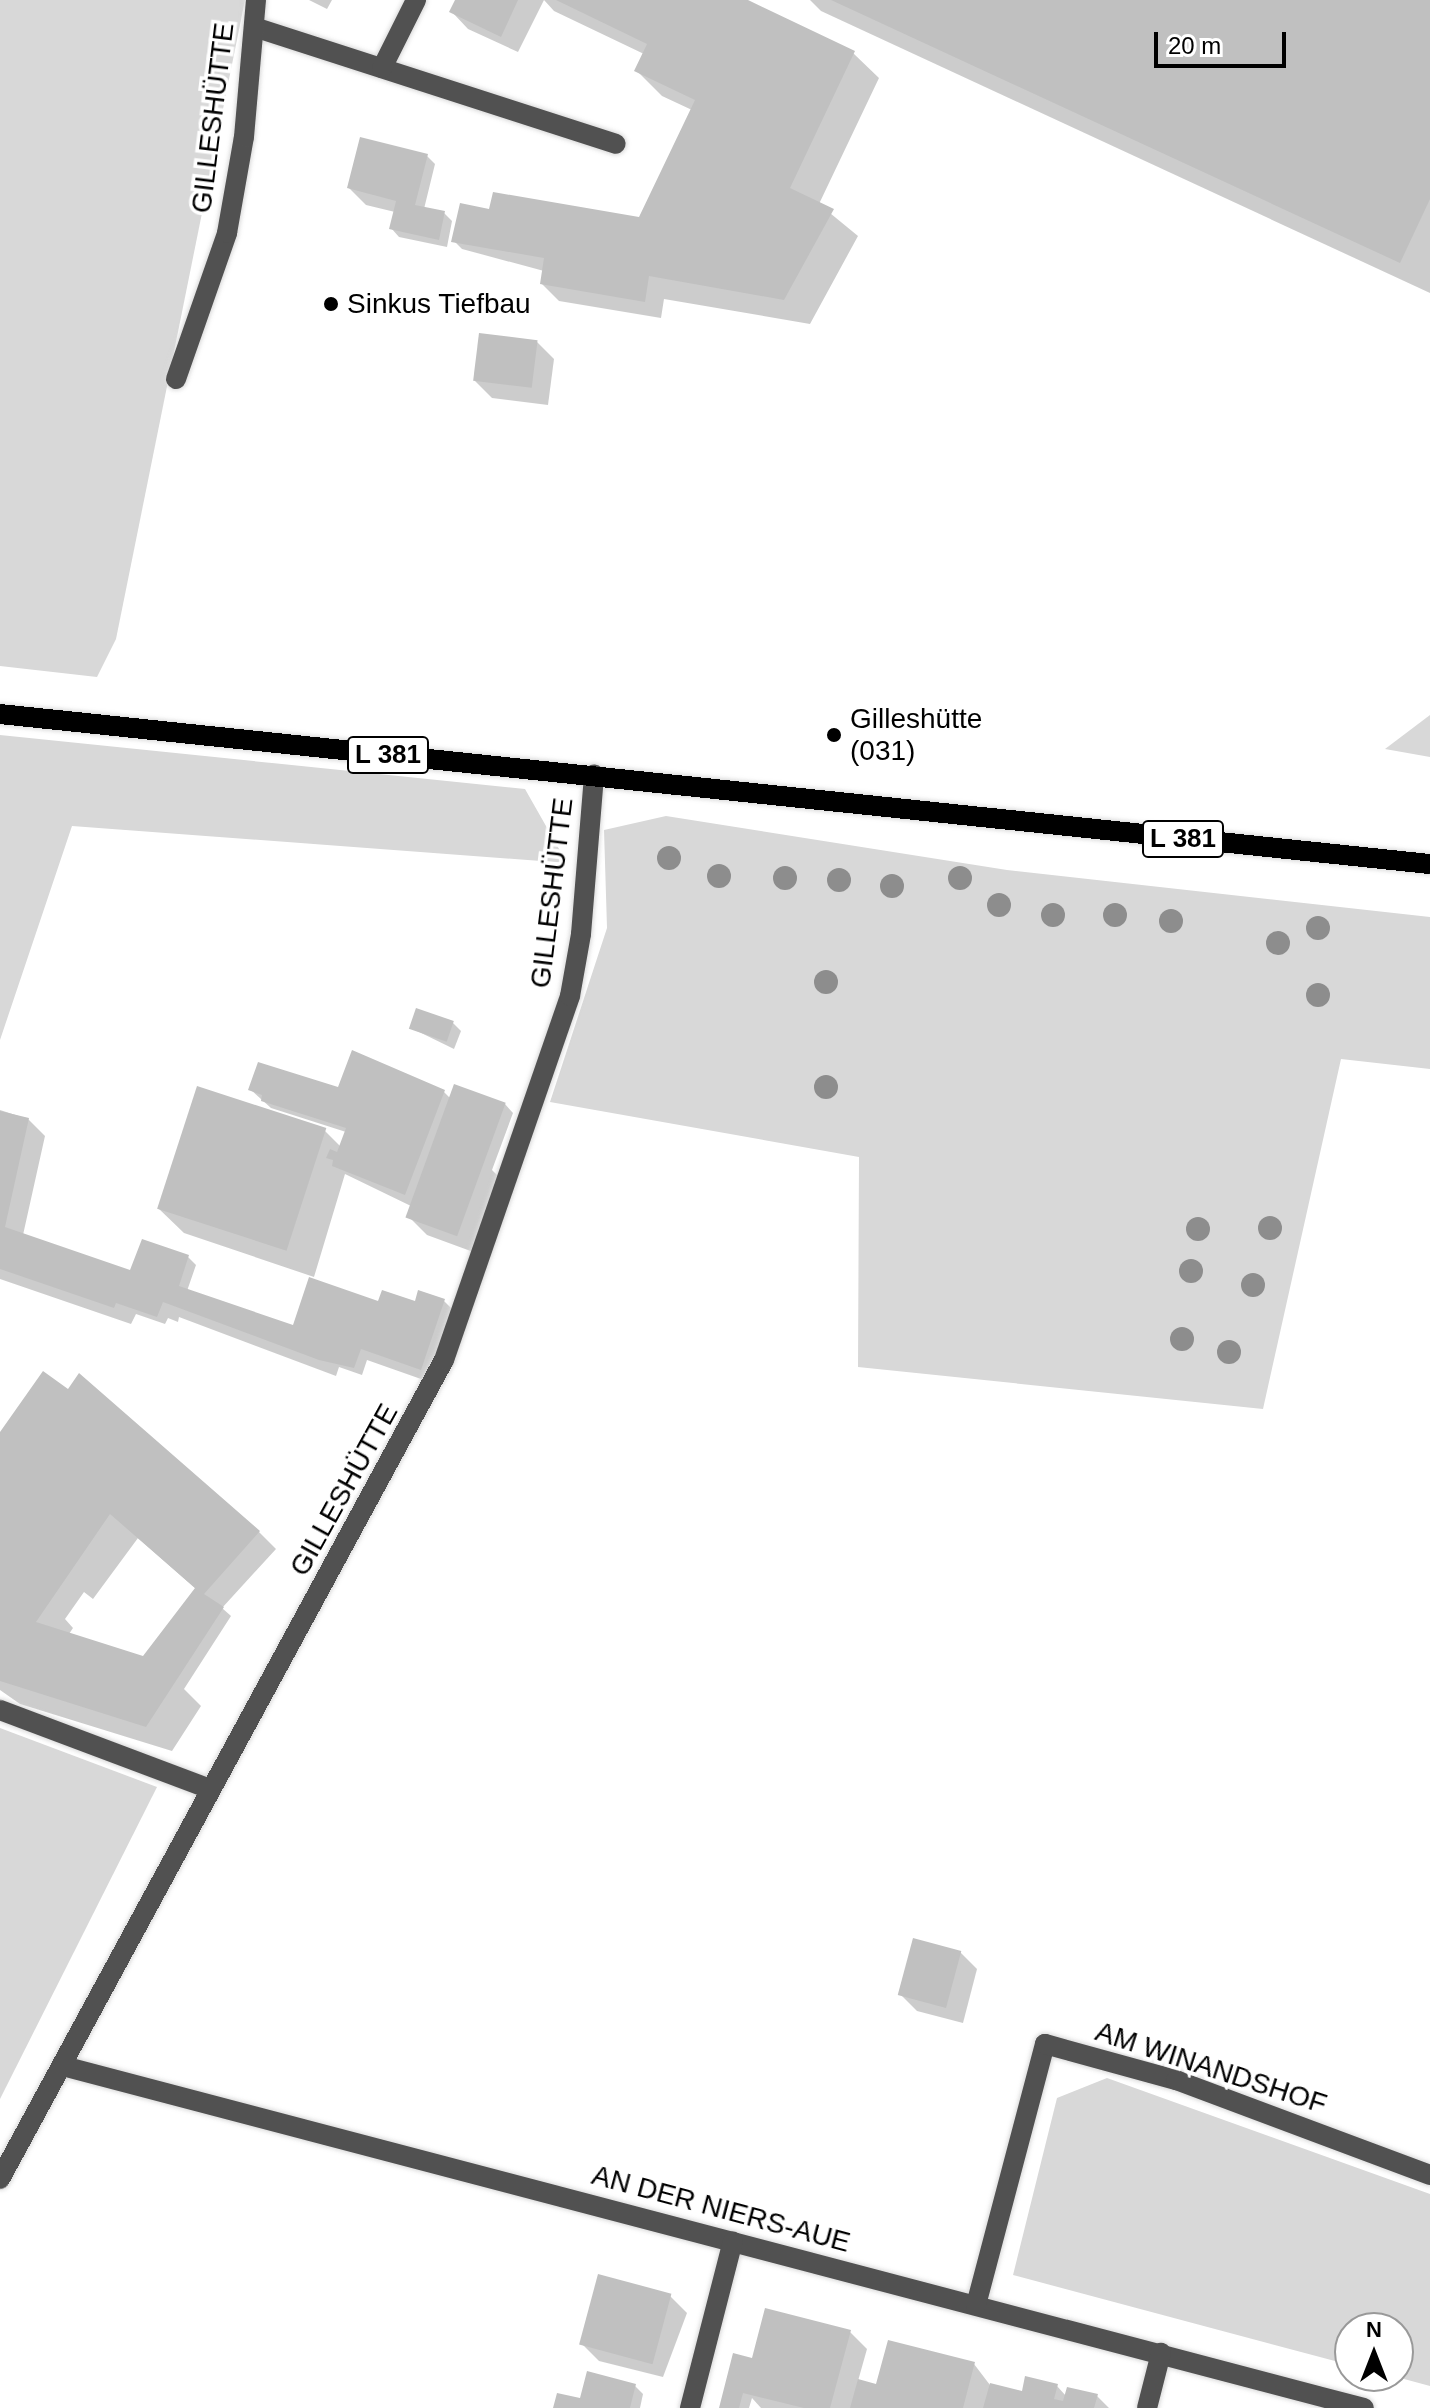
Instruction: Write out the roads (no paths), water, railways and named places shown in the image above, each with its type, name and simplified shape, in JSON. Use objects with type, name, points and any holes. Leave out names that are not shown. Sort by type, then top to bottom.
[{"type":"main road","name":"L 381","points":[[0,714],[1430,864]]},
{"type":"street","name":"GILLESHÜTTE","points":[[176,379],[227,233],[244,137],[256,0]]},
{"type":"street","points":[[382,68],[416,0]]},
{"type":"street","points":[[254,27],[616,144]]},
{"type":"street","name":"GILLESHÜTTE","points":[[0,2179],[210,1789],[431,1390],[457,1329],[570,996],[581,934],[594,775]]},
{"type":"street","points":[[0,1710],[210,1789]]},
{"type":"street","name":"AM WINANDSHOF","points":[[976,2305],[1045,2044],[1176,2080],[1430,2175]]},
{"type":"street","name":"AN DER NIERS-AUE","points":[[63,2066],[1364,2408]]},
{"type":"street","points":[[690,2408],[733,2241]]},
{"type":"street","points":[[1147,2408],[1161,2353]]},
{"type":"place","name":"Sinkus Tiefbau","points":[[331,304]]},
{"type":"place","name":"Gilleshütte (031)","points":[[834,735]]}]
